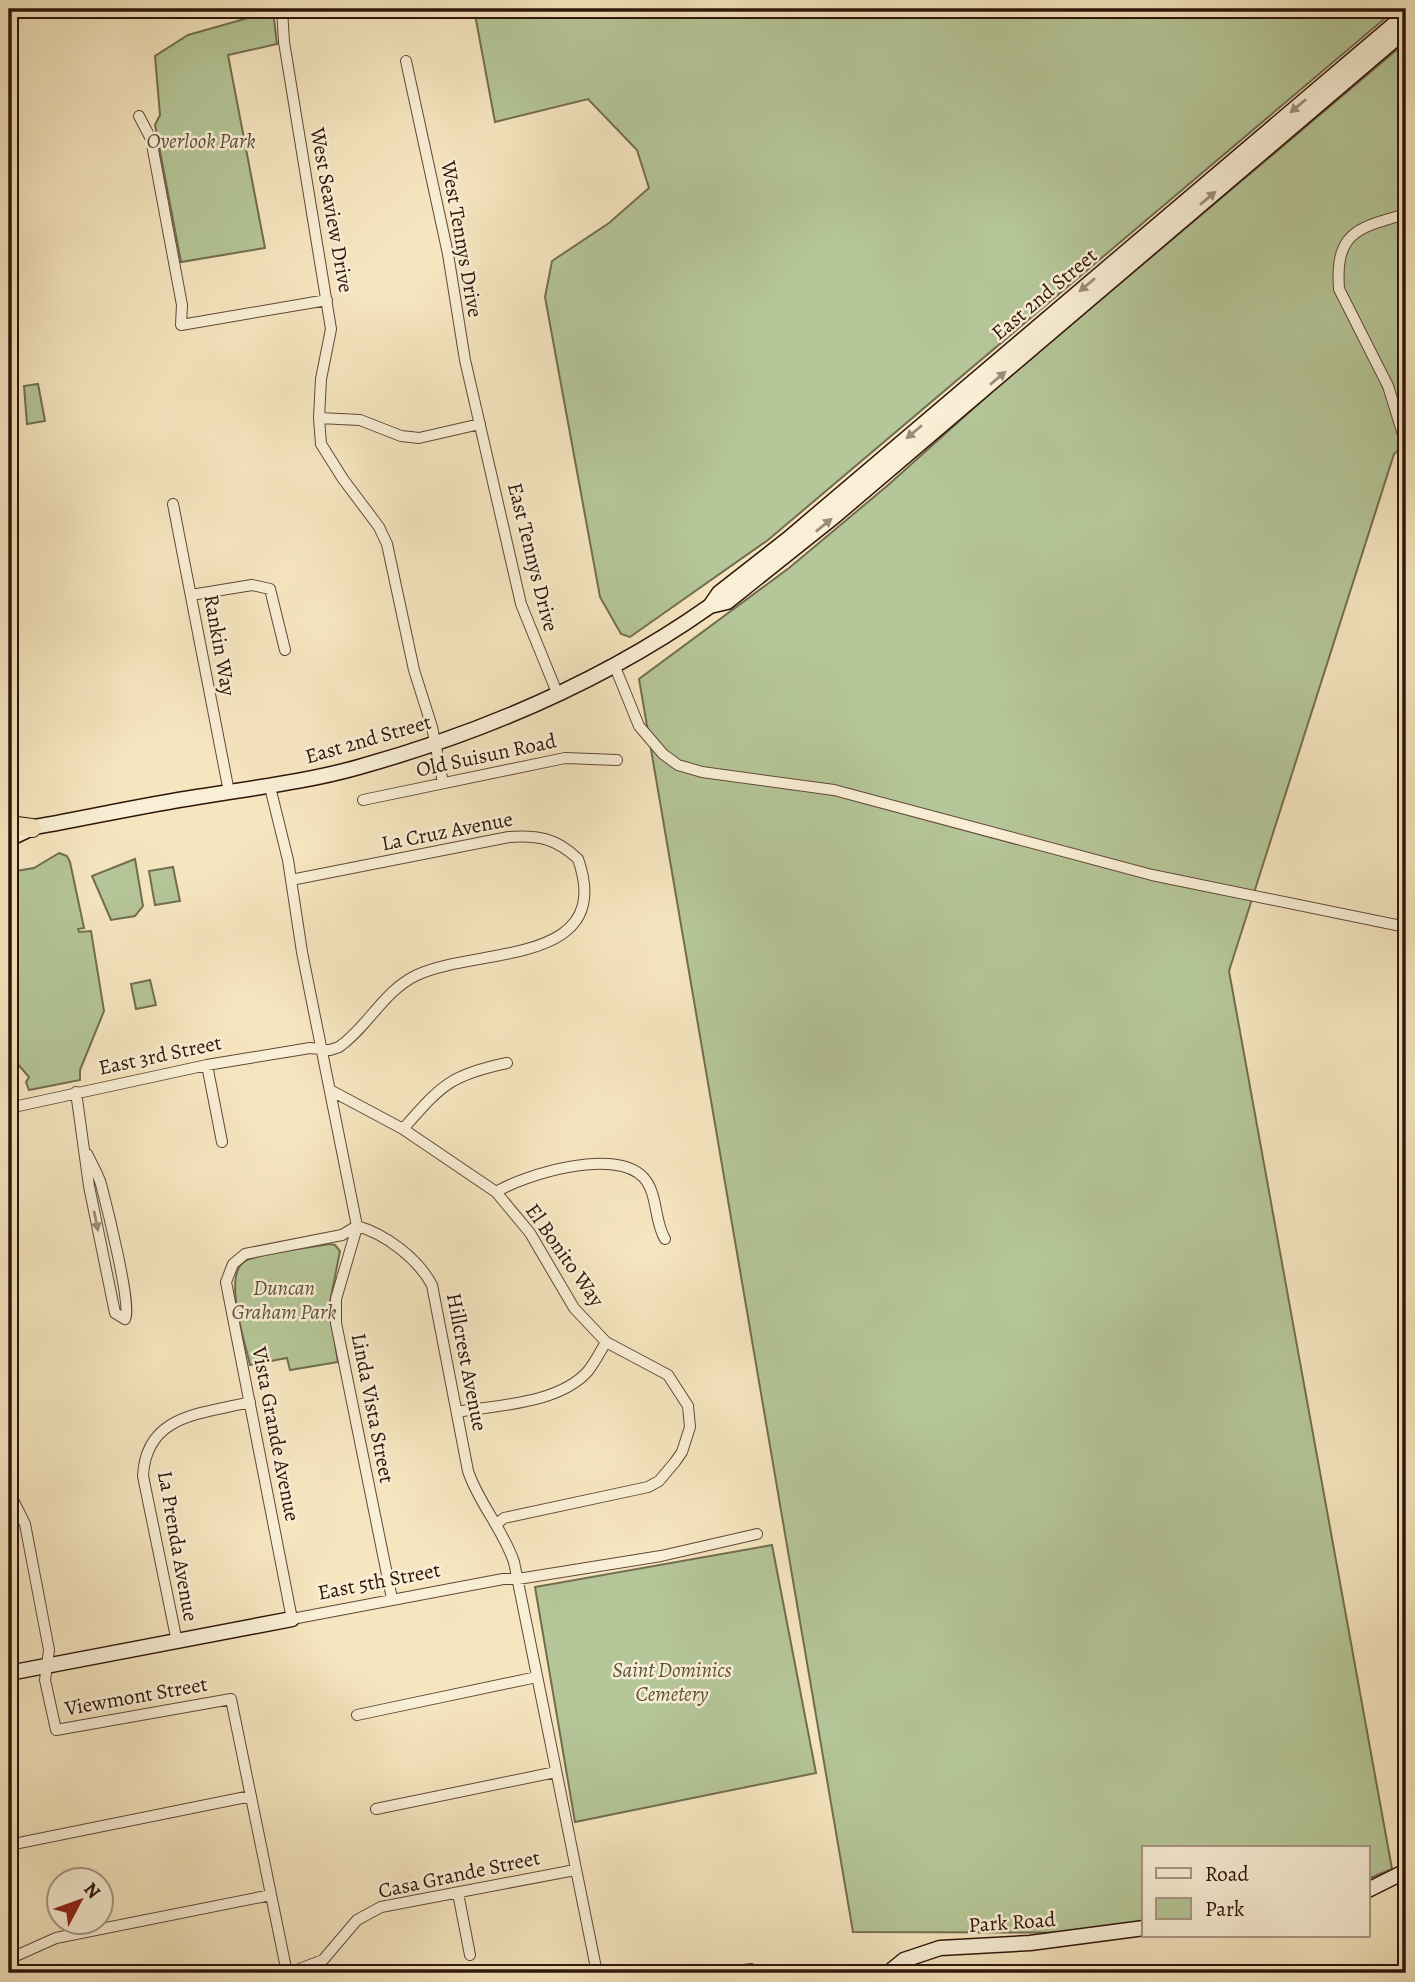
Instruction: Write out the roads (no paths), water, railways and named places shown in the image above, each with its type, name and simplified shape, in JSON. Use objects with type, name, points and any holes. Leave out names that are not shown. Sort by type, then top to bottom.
[{"type":"highway","points":[[9,825],[32,828]]},
{"type":"main road","name":"East 2nd Street","points":[[710,606],[719,593],[788,539],[1406,14]]},
{"type":"main road","name":"East 2nd Street","points":[[9,832],[270,787],[358,768],[435,743],[558,695],[615,667],[710,606],[727,602],[836,515],[1406,30]]},
{"type":"main road","points":[[9,839],[32,828]]},
{"type":"main road","name":"East 5th Street","points":[[9,1673],[292,1619]]},
{"type":"main road","points":[[1370,1888],[1406,1871]]},
{"type":"main road","name":"Park Road","points":[[888,1973],[904,1961],[940,1948],[1030,1943],[1142,1928]]},
{"type":"street","name":"West Seaview Drive","points":[[282,9],[284,42],[331,329],[321,379],[318,418],[321,444],[342,479],[379,527],[387,544],[409,648],[443,783]]},
{"type":"street","name":"West Tennys Drive","points":[[406,61],[446,240],[458,324],[480,424]]},
{"type":"street","points":[[139,116],[151,139],[183,305],[181,325],[327,300]]},
{"type":"street","points":[[1406,214],[1368,226],[1346,239],[1338,254],[1338,272],[1339,289],[1388,386],[1406,444]]},
{"type":"street","points":[[318,418],[360,420],[401,436],[419,438],[480,424]]},
{"type":"street","name":"East Tennys Drive","points":[[480,424],[521,604],[558,695]]},
{"type":"street","name":"Rankin Way","points":[[173,504],[229,792]]},
{"type":"street","points":[[191,595],[252,585],[270,589],[285,650]]},
{"type":"street","points":[[615,667],[639,726],[648,740],[670,759],[690,769],[847,793],[1152,875],[1406,927]]},
{"type":"street","name":"Old Suisun Road","points":[[363,800],[565,758],[617,760]]},
{"type":"street","points":[[270,787],[291,880],[321,1050],[357,1226]]},
{"type":"street","name":"La Cruz Avenue","points":[[291,880],[509,837],[534,836],[565,847],[578,859],[584,876],[582,910],[571,926],[551,943],[418,974],[391,992],[343,1044],[330,1050],[321,1050]]},
{"type":"street","name":"East 3rd Street","points":[[9,1108],[207,1065],[310,1048],[321,1050]]},
{"type":"street","points":[[403,1129],[443,1086],[462,1074],[507,1063]]},
{"type":"street","points":[[207,1065],[222,1142]]},
{"type":"street","name":"El Bonito Way","points":[[330,1090],[403,1129],[496,1192],[530,1233],[574,1308],[606,1342],[650,1363],[668,1375],[688,1406],[690,1427],[682,1452],[659,1481],[648,1487],[504,1518],[498,1523]]},
{"type":"street","points":[[76,1092],[87,1154],[89,1186],[114,1313],[125,1319],[129,1308],[125,1288],[100,1182],[87,1154]]},
{"type":"street","points":[[496,1192],[516,1180],[577,1167],[611,1164],[625,1167],[644,1178],[665,1239]]},
{"type":"street","name":"Vista Grande Avenue","points":[[292,1619],[226,1282],[233,1264],[245,1254],[342,1235],[357,1226]]},
{"type":"street","name":"Hillcrest Avenue","points":[[357,1226],[368,1229],[410,1257],[425,1273],[437,1304],[472,1482],[508,1543],[518,1579],[597,1973]]},
{"type":"street","name":"Linda Vista Street","points":[[357,1226],[336,1298],[336,1322],[392,1599]]},
{"type":"street","points":[[457,1412],[534,1398],[560,1389],[589,1369],[606,1342]]},
{"type":"street","name":"La Prenda Avenue","points":[[177,1642],[143,1476],[146,1456],[152,1440],[172,1423],[250,1402]]},
{"type":"street","name":"Viewmont Street","points":[[9,1492],[25,1524],[49,1650],[44,1679],[56,1730],[231,1699],[288,1973]]},
{"type":"street","name":"East 5th Street","points":[[292,1619],[503,1578],[518,1579],[661,1556],[757,1534]]},
{"type":"street","points":[[357,1715],[537,1677]]},
{"type":"street","points":[[376,1809],[556,1772]]},
{"type":"street","points":[[9,1845],[251,1796]]},
{"type":"street","name":"Casa Grande Street","points":[[288,1973],[323,1960],[357,1920],[381,1907],[575,1870]]},
{"type":"street","points":[[458,1894],[470,1955]]},
{"type":"street","points":[[9,1959],[56,1938],[271,1895]]},
{"type":"street","points":[[723,1973],[751,1969]]},
{"type":"park label","name":"Overlook Park","points":[[201,141]]},
{"type":"park label","name":"Duncan Graham Park","points":[[284,1300]]},
{"type":"park label","name":"Saint Dominics Cemetery","points":[[672,1682]]}]
